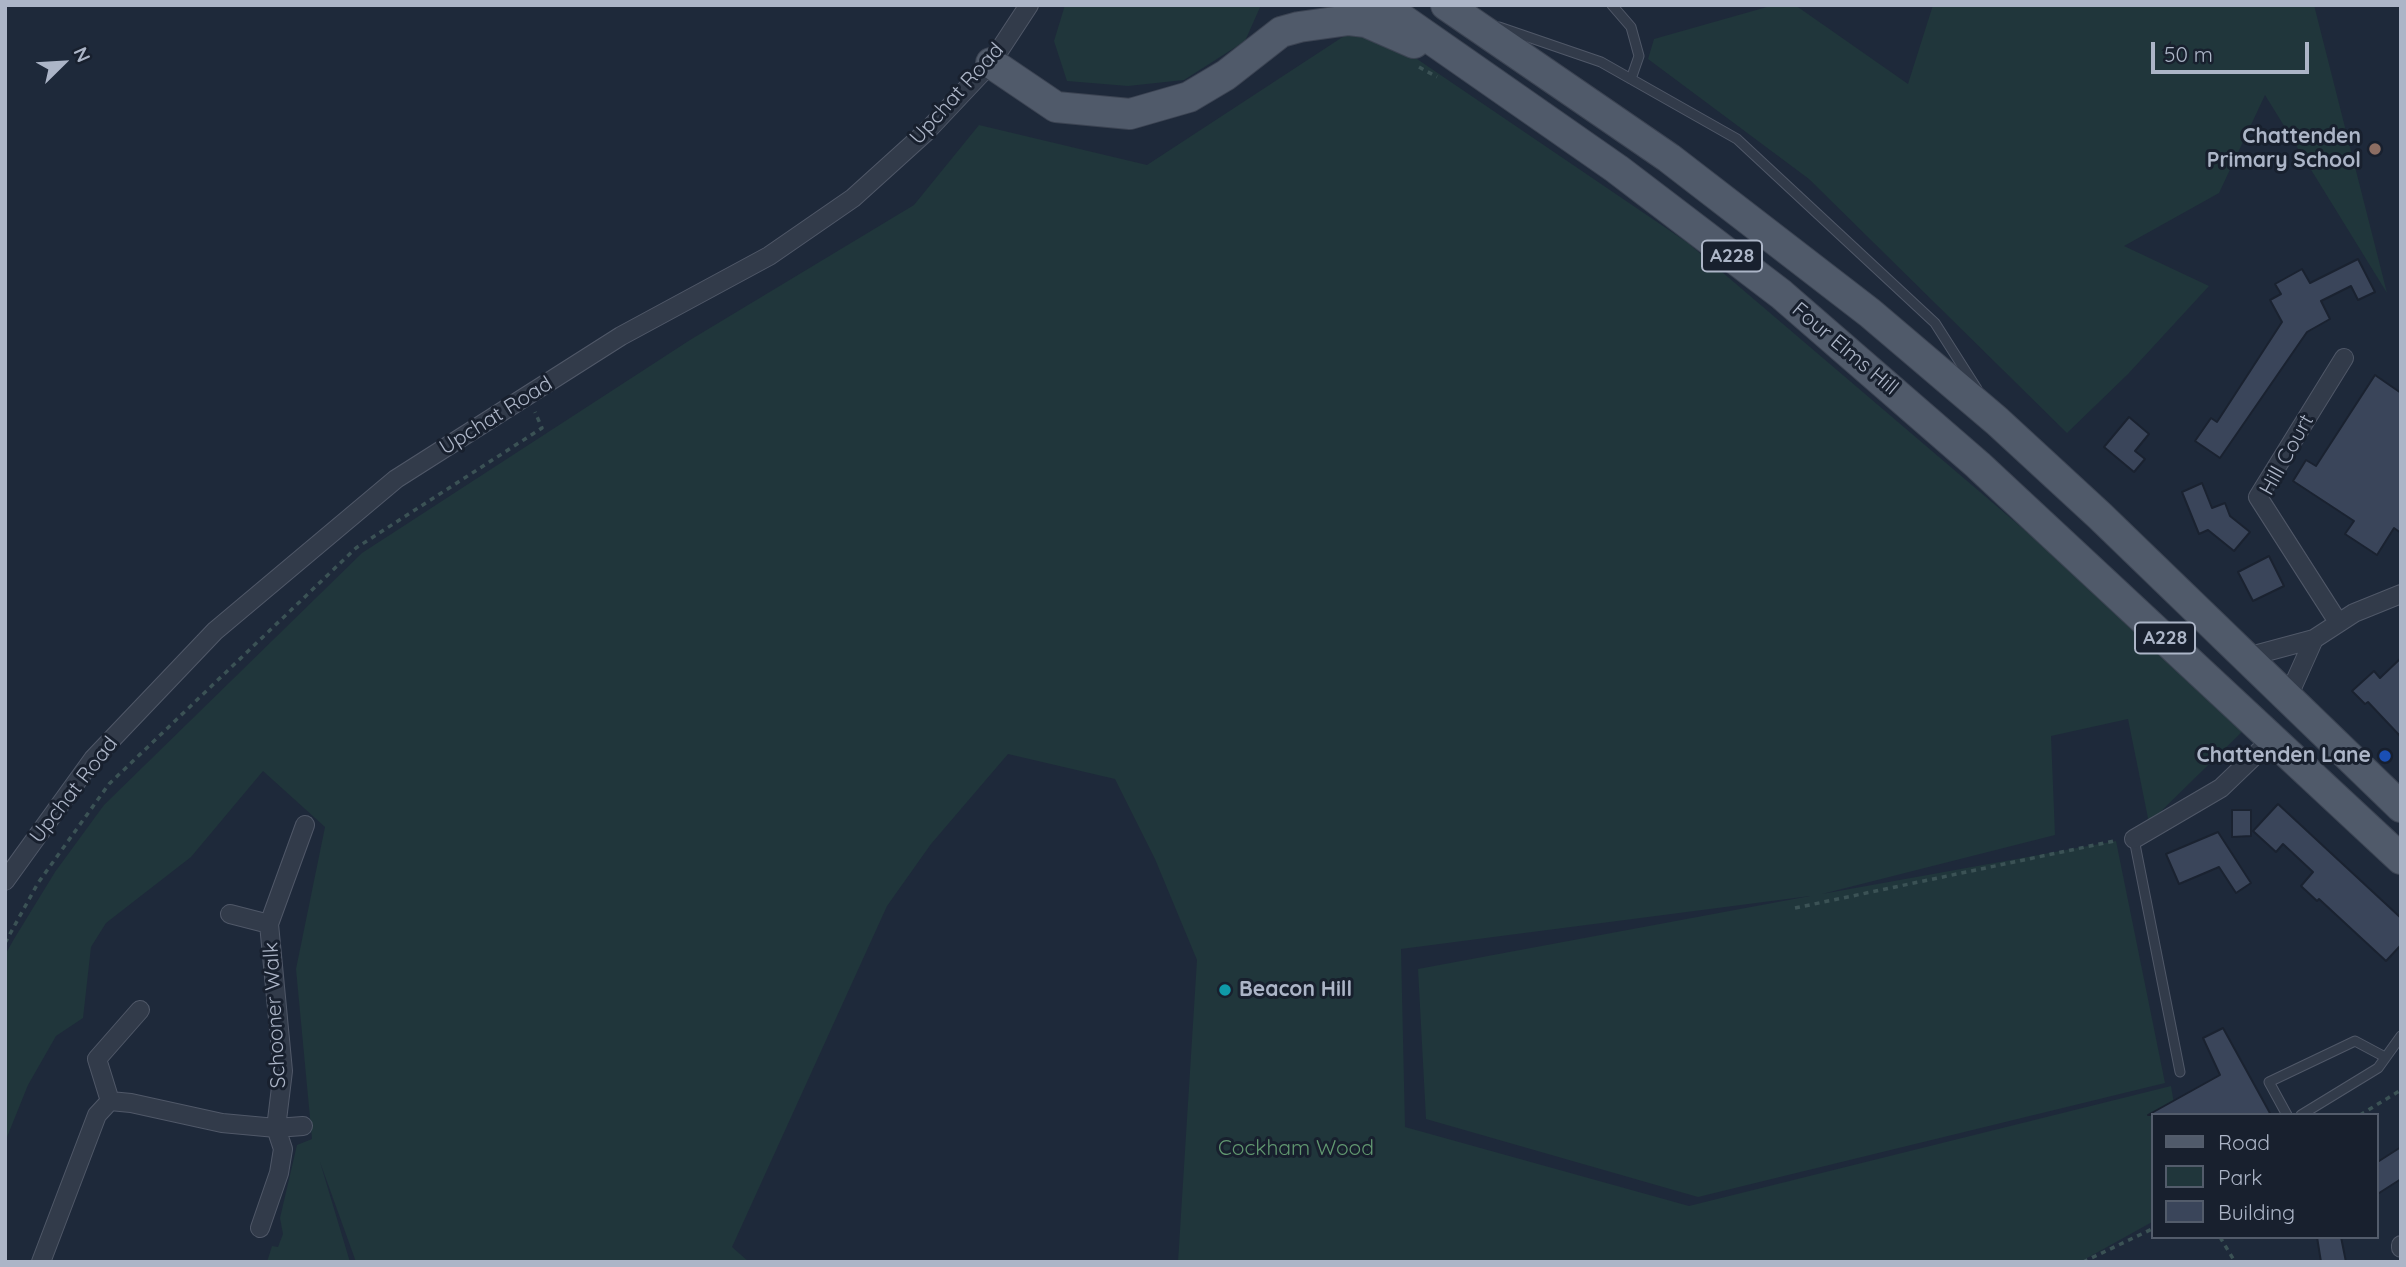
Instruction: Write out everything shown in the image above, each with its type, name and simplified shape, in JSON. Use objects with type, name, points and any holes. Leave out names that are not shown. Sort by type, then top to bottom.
[{"type":"main road","name":"Four Elms Hill","points":[[1382,5],[1684,218],[1780,294],[1979,465],[2272,739]]},
{"type":"main road","name":"Four Elms Hill","points":[[1450,8],[1680,166],[1870,313],[1997,421],[2247,657]]},
{"type":"main road","points":[[991,63],[1056,107],[1130,114],[1189,97],[1226,75],[1284,19],[1366,22],[1478,72]]},
{"type":"main road","name":"A228","points":[[2247,657],[2401,807]]},
{"type":"main road","name":"A228","points":[[2272,739],[2401,859]]},
{"type":"street","name":"Upchat Road","points":[[5,881],[93,758],[215,631],[396,479],[621,337],[769,256],[853,198],[926,132],[991,63],[1029,5]]},
{"type":"street","name":"Hill Court","points":[[2338,622],[2258,497],[2344,358]]},
{"type":"street","points":[[2247,657],[2314,639],[2338,622],[2401,594]]},
{"type":"street","points":[[2288,697],[2314,639]]},
{"type":"street","points":[[2134,839],[2221,788],[2272,739]]},
{"type":"street","name":"Schooner Walk","points":[[260,1228],[279,1173],[283,1149],[276,1128],[282,1071],[269,923],[305,825]]},
{"type":"street","points":[[230,914],[269,923]]},
{"type":"street","points":[[110,1101],[97,1059],[140,1010]]},
{"type":"street","points":[[110,1101],[222,1123],[276,1128],[303,1126]]},
{"type":"street","points":[[41,1262],[97,1115],[110,1101]]},
{"type":"lane","points":[[1612,5],[1631,27],[1639,56],[1631,79]]},
{"type":"lane","points":[[1450,8],[1601,62],[1737,139],[1935,323],[1997,421]]},
{"type":"lane","points":[[2134,839],[2180,1072]]},
{"type":"lane","points":[[2304,1113],[2378,1068],[2401,1036]]},
{"type":"lane","points":[[2286,1113],[2269,1082],[2355,1041],[2385,1057]]},
{"type":"path","points":[[1418,67],[1443,79]]},
{"type":"path","points":[[5,943],[38,883],[108,784],[356,548],[542,428],[527,396]]},
{"type":"path","points":[[1795,908],[2134,839]]},
{"type":"path","points":[[2364,1113],[2401,1090]]},
{"type":"path","points":[[2084,1262],[2150,1230]]},
{"type":"path","points":[[2221,1239],[2235,1262]]},
{"type":"green space","points":[[1065,5],[1261,5],[1245,41],[1184,80],[1128,86],[1067,81],[1054,41]]},
{"type":"green space","points":[[1774,5],[1795,5],[1908,84],[1933,5],[2314,5],[2387,293],[2265,95],[2219,193],[2124,246],[2209,286],[2128,374],[2067,433],[1809,179],[1648,59],[1654,39]]},
{"type":"green space","name":"Cockham Wood","points":[[1364,23],[1688,243],[2251,723],[2149,823],[2128,719],[2051,736],[2055,835],[1822,894],[2116,841],[2165,1083],[1698,1197],[1426,1119],[1418,969],[1810,896],[1401,949],[1405,1127],[1689,1206],[2171,1086],[2176,1113],[2150,1113],[2150,1223],[2080,1262],[1178,1262],[1197,960],[1155,859],[1115,779],[1008,754],[931,844],[887,906],[732,1247],[749,1262],[356,1262],[320,1162],[350,1262],[267,1262],[272,1246],[278,1247],[283,1234],[280,1218],[297,1145],[312,1139],[296,969],[325,827],[263,771],[191,857],[106,923],[91,947],[83,1018],[56,1036],[28,1085],[5,1142],[5,955],[14,939],[55,872],[104,805],[362,553],[690,340],[914,205],[979,125],[1147,165]]},
{"type":"building","points":[[2358,259],[2375,292],[2358,300],[2351,286],[2321,301],[2330,319],[2307,332],[2220,458],[2195,441],[2211,418],[2217,422],[2282,322],[2270,300],[2281,294],[2275,284],[2302,269],[2310,283]]},
{"type":"building","points":[[2375,375],[2401,393],[2401,533],[2394,528],[2377,555],[2345,534],[2354,521],[2293,481],[2306,460],[2316,466]]},
{"type":"building","points":[[2129,417],[2149,434],[2135,451],[2145,459],[2134,472],[2104,447]]},
{"type":"building","points":[[2202,483],[2212,508],[2225,503],[2230,516],[2250,532],[2234,551],[2208,530],[2199,534],[2182,492]]},
{"type":"building","points":[[2269,556],[2284,586],[2253,601],[2238,572]]},
{"type":"building","points":[[2401,658],[2401,737],[2368,702],[2365,704],[2352,691],[2374,671],[2380,678]]},
{"type":"building","points":[[2278,804],[2401,918],[2401,945],[2386,961],[2319,899],[2317,901],[2301,886],[2313,872],[2283,844],[2276,852],[2253,831]]},
{"type":"building","points":[[2232,810],[2251,810],[2251,836],[2232,837]]},
{"type":"building","points":[[2218,832],[2251,883],[2236,893],[2219,867],[2179,884],[2166,854]]},
{"type":"building","points":[[2223,1028],[2270,1113],[2152,1113],[2220,1075],[2203,1038]]},
{"type":"building","points":[[2401,1147],[2401,1179],[2378,1194],[2378,1162]]},
{"type":"building","points":[[2317,1239],[2341,1239],[2346,1262],[2321,1262]]},
{"type":"place","name":"Chattenden Primary School","points":[[2375,149]]},
{"type":"place","name":"Chattenden Lane","points":[[2385,756]]},
{"type":"place","name":"Beacon Hill","points":[[1225,990]]}]
